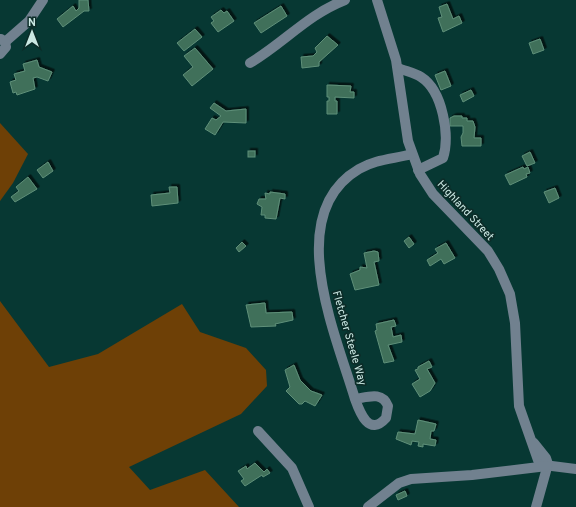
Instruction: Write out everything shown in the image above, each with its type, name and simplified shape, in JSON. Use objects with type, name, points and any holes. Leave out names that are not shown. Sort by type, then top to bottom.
[{"type":"street","points":[[0,54],[6,47],[3,40],[29,21],[43,0]]},
{"type":"street","points":[[250,63],[268,52],[312,16],[325,8],[345,0]]},
{"type":"street","name":"Highland Street","points":[[377,0],[398,68],[412,154],[418,170],[433,194],[488,251],[508,288],[515,317],[519,406],[530,436],[546,458],[547,466]]},
{"type":"street","points":[[398,68],[424,80],[440,103],[446,148],[442,158],[418,170]]},
{"type":"street","name":"Fletcher Steele Way","points":[[356,399],[376,396],[383,399],[387,404],[387,416],[381,423],[369,423],[361,415],[356,399],[323,290],[319,246],[321,220],[326,206],[334,192],[356,171],[376,161],[412,154]]},
{"type":"street","points":[[258,431],[288,461],[296,474],[310,507]]},
{"type":"street","points":[[368,507],[399,483],[411,479],[479,475],[547,466],[576,470]]},
{"type":"street","points":[[536,507],[547,466]]},
{"type":"shaded area","points":[[0,123],[28,154],[13,183],[0,201]]},
{"type":"shaded area","points":[[0,301],[49,367],[98,354],[182,304],[200,332],[246,348],[266,370],[267,386],[241,414],[129,467],[150,490],[205,470],[239,507],[0,507]]},
{"type":"building","points":[[79,0],[88,0],[89,11],[84,11],[63,27],[57,19],[73,6],[76,11],[79,8]]},
{"type":"building","points":[[447,4],[453,19],[459,16],[462,23],[443,32],[438,18],[442,17],[439,7]]},
{"type":"building","points":[[281,6],[287,16],[261,33],[254,23]]},
{"type":"building","points":[[221,10],[224,13],[227,11],[234,21],[218,32],[211,23],[214,21],[211,17]]},
{"type":"building","points":[[195,29],[202,37],[184,51],[177,43]]},
{"type":"building","points":[[327,36],[338,45],[319,62],[319,66],[302,68],[301,57],[313,56],[317,52],[315,48]]},
{"type":"building","points":[[540,39],[544,50],[533,54],[529,43]]},
{"type":"building","points":[[195,48],[213,69],[192,86],[183,75],[193,67],[184,56]]},
{"type":"building","points":[[37,60],[39,67],[52,72],[48,81],[37,77],[33,78],[35,89],[17,95],[16,92],[13,93],[10,82],[16,80],[14,74],[25,71],[23,64]]},
{"type":"building","points":[[445,71],[451,86],[441,90],[435,75]]},
{"type":"building","points":[[327,85],[351,86],[350,92],[354,92],[354,98],[335,97],[335,101],[337,101],[337,114],[327,114],[327,101],[329,101],[329,97],[327,97]]},
{"type":"building","points":[[471,90],[474,96],[463,102],[460,95]]},
{"type":"building","points":[[214,103],[226,111],[246,109],[246,123],[223,122],[215,135],[205,129],[212,118],[216,120],[221,116],[210,108]]},
{"type":"building","points":[[454,116],[462,116],[462,118],[467,118],[467,121],[473,121],[475,127],[474,138],[481,138],[481,146],[462,146],[461,137],[463,133],[463,126],[450,126],[450,118]]},
{"type":"building","points":[[248,151],[255,151],[255,157],[248,157]]},
{"type":"building","points":[[530,152],[535,163],[527,166],[522,156]]},
{"type":"building","points":[[48,162],[53,171],[43,178],[37,170]]},
{"type":"building","points":[[523,167],[524,169],[528,167],[530,173],[526,174],[527,177],[510,185],[505,175]]},
{"type":"building","points":[[28,177],[37,189],[15,202],[11,197],[19,191],[16,187]]},
{"type":"building","points":[[169,187],[177,187],[178,203],[152,206],[151,195],[170,193]]},
{"type":"building","points":[[555,188],[559,198],[549,203],[544,192]]},
{"type":"building","points":[[270,192],[285,194],[285,199],[280,198],[276,219],[265,218],[265,215],[261,215],[262,207],[257,204],[259,199],[266,199],[265,193],[270,194]]},
{"type":"building","points":[[409,237],[414,244],[409,248],[404,241]]},
{"type":"building","points":[[242,242],[246,246],[239,252],[236,248]]},
{"type":"building","points":[[446,243],[455,258],[444,264],[441,259],[430,266],[427,260],[438,253],[435,249]]},
{"type":"building","points":[[374,251],[378,252],[379,261],[374,262],[379,285],[355,290],[350,274],[360,270],[360,267],[367,268],[364,253]]},
{"type":"building","points":[[265,303],[266,313],[292,312],[293,320],[275,324],[276,326],[251,327],[246,305]]},
{"type":"building","points":[[394,320],[396,326],[391,327],[393,337],[401,335],[402,342],[388,345],[394,361],[384,363],[375,331],[377,330],[376,324]]},
{"type":"building","points":[[429,361],[432,367],[427,369],[435,383],[430,391],[420,397],[412,384],[420,379],[415,370]]},
{"type":"building","points":[[294,365],[300,380],[311,391],[322,395],[315,406],[305,401],[302,404],[299,404],[286,391],[290,387],[285,370]]},
{"type":"building","points":[[418,420],[436,424],[434,431],[431,431],[430,439],[436,440],[435,446],[423,444],[423,447],[418,446],[419,442],[412,441],[411,445],[396,439],[398,432],[415,434]]},
{"type":"building","points":[[255,463],[264,472],[267,469],[270,473],[263,477],[262,475],[245,486],[241,481],[244,479],[238,471],[246,466],[247,469]]},
{"type":"building","points":[[405,491],[407,496],[398,500],[396,495]]}]
